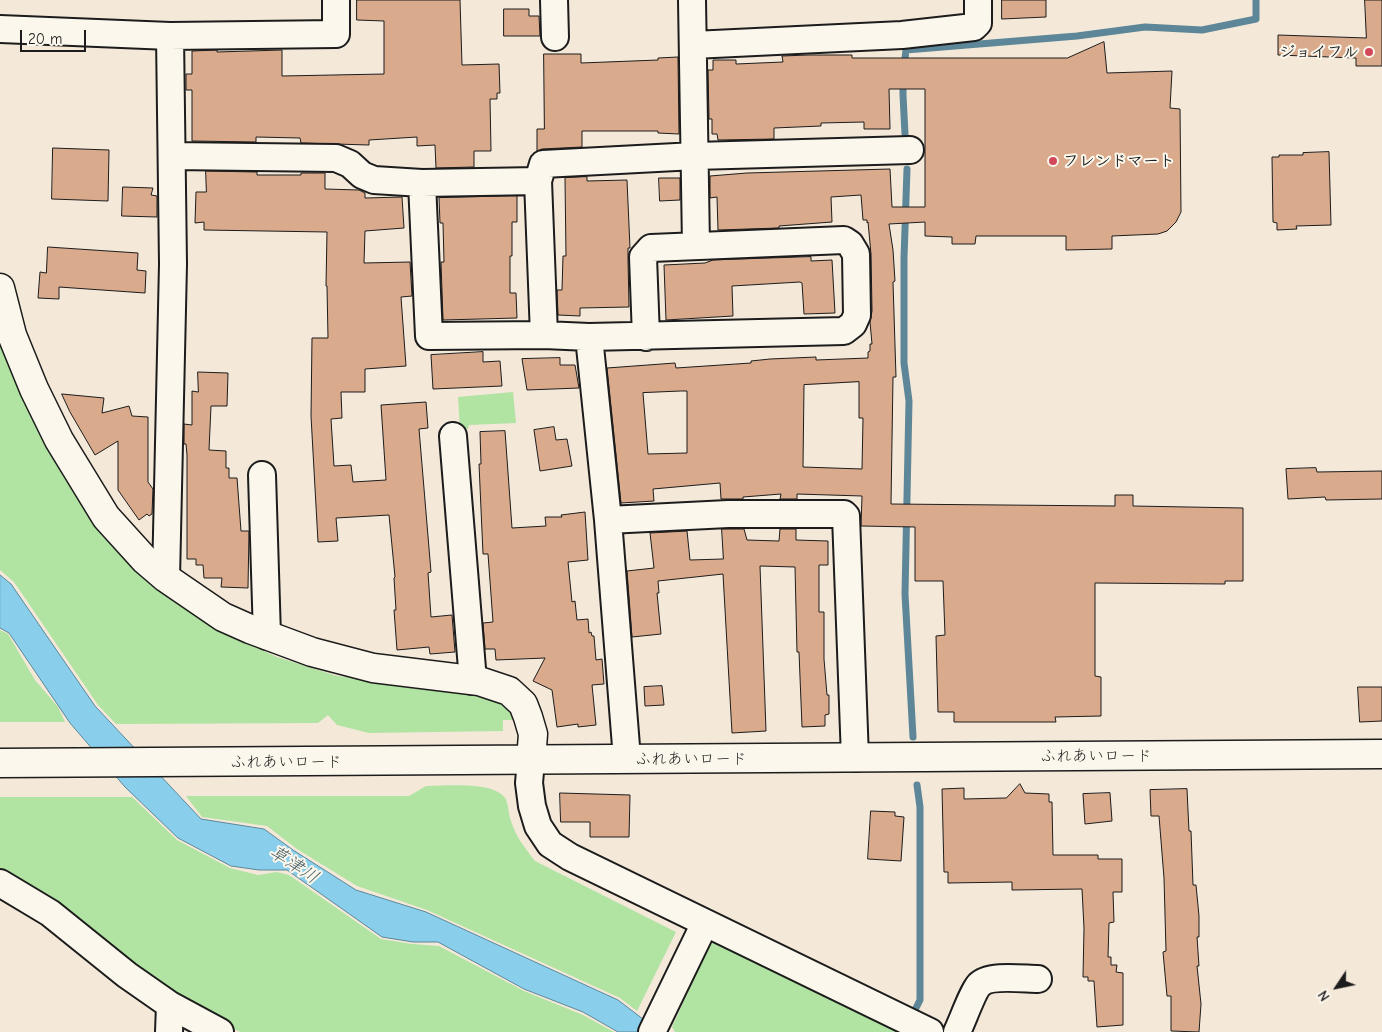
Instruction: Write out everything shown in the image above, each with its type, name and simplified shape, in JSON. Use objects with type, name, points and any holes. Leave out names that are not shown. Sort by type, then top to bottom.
[{"type":"street","points":[[0,29],[170,36],[336,34],[336,0]]},
{"type":"street","points":[[554,0],[556,37]]},
{"type":"street","points":[[692,0],[696,245]]},
{"type":"street","points":[[693,45],[902,35],[974,27],[978,23],[978,0]]},
{"type":"street","points":[[166,578],[173,274],[170,36]]},
{"type":"street","points":[[544,335],[538,181],[543,164],[695,156],[910,150]]},
{"type":"street","points":[[173,156],[336,158],[350,164],[362,175],[374,180],[422,183],[538,181]]},
{"type":"street","points":[[422,183],[428,336],[544,335],[646,337],[844,331],[853,324],[857,315],[856,254],[850,244],[844,240],[651,248],[643,257],[646,337]]},
{"type":"street","points":[[0,288],[12,335],[34,389],[59,440],[106,518],[145,560],[166,578],[223,616],[267,636],[312,652],[373,668],[473,681],[495,685],[509,691],[523,704],[533,734],[529,783],[532,806],[538,826],[550,844],[570,857],[930,1032]]},
{"type":"street","points":[[589,337],[608,520],[627,759]]},
{"type":"street","points":[[453,436],[473,681]]},
{"type":"street","points":[[262,475],[267,636]]},
{"type":"street","points":[[608,520],[728,514],[844,514],[846,516],[855,758]]},
{"type":"street","name":"ふれあいロード","points":[[0,763],[1382,754]]},
{"type":"street","points":[[0,883],[50,913],[127,975],[170,1005],[220,1032]]},
{"type":"street","points":[[652,1032],[705,923]]},
{"type":"street","points":[[957,1032],[979,985],[995,978],[1038,979]]},
{"type":"street","points":[[169,1032],[170,1005]]},
{"type":"green space","points":[[0,332],[44,436],[71,486],[123,555],[154,586],[222,632],[277,657],[337,676],[483,696],[500,703],[514,717],[512,720],[503,720],[503,731],[369,733],[337,725],[328,715],[318,723],[116,724],[98,705],[14,582],[0,570]]},
{"type":"green space","points":[[513,392],[516,423],[469,425],[468,429],[460,429],[458,397]]},
{"type":"green space","points":[[0,630],[8,634],[35,680],[58,707],[65,722],[0,722]]},
{"type":"green space","points":[[457,785],[480,787],[499,793],[506,800],[515,832],[535,861],[676,932],[637,1011],[620,998],[427,910],[357,886],[297,849],[267,826],[202,817],[186,796],[409,796],[426,786]]},
{"type":"green space","points":[[0,797],[132,797],[177,840],[230,868],[258,875],[277,872],[289,875],[381,939],[439,946],[524,991],[583,1015],[614,1032],[240,1032],[208,1016],[0,871]]},
{"type":"green space","points":[[719,941],[907,1032],[675,1032],[672,1027],[710,944]]},
{"type":"water","name":"草津川","points":[[0,575],[11,584],[95,706],[201,819],[264,829],[356,890],[426,912],[618,1000],[660,1032],[618,1032],[583,1012],[524,989],[438,942],[413,942],[382,937],[287,870],[259,870],[231,866],[178,838],[125,787],[70,723],[9,633],[0,628]]},
{"type":"building","points":[[357,0],[460,0],[462,65],[499,64],[500,93],[497,93],[497,99],[490,99],[491,151],[474,151],[474,167],[436,168],[435,145],[417,146],[417,137],[369,140],[369,145],[301,143],[300,138],[256,137],[256,142],[192,141],[192,90],[186,90],[186,74],[192,74],[192,51],[282,50],[282,76],[384,74],[384,21],[357,20]]},
{"type":"building","points":[[1002,0],[1046,0],[1046,17],[1002,19]]},
{"type":"building","points":[[1365,0],[1382,0],[1382,66],[1356,66],[1356,58],[1278,55],[1278,35],[1366,38]]},
{"type":"building","points":[[504,9],[529,9],[529,16],[539,16],[540,36],[504,36]]},
{"type":"building","points":[[1104,42],[1107,73],[1172,71],[1170,108],[1180,109],[1181,212],[1176,222],[1167,231],[1158,234],[1112,236],[1112,249],[1066,250],[1066,236],[976,236],[975,244],[952,244],[952,237],[925,236],[925,222],[889,224],[895,281],[893,282],[896,377],[893,377],[891,504],[1115,506],[1115,495],[1133,495],[1133,506],[1243,508],[1243,581],[1225,581],[1225,584],[1095,583],[1095,676],[1101,677],[1101,716],[1055,717],[1056,722],[954,722],[954,712],[938,712],[936,636],[945,635],[943,581],[915,581],[915,527],[861,526],[862,496],[797,494],[797,499],[780,499],[781,494],[743,497],[743,499],[721,499],[720,483],[653,489],[654,501],[621,503],[607,368],[675,363],[676,368],[751,363],[751,361],[770,359],[816,357],[816,360],[868,358],[870,344],[872,344],[870,322],[872,311],[871,254],[868,222],[863,220],[861,195],[831,197],[832,222],[779,226],[779,228],[718,230],[717,197],[710,198],[710,176],[747,173],[890,169],[892,207],[925,207],[925,89],[889,89],[890,129],[864,129],[864,122],[821,123],[821,126],[774,128],[774,139],[718,140],[717,134],[712,134],[712,119],[709,119],[708,70],[713,70],[713,60],[736,60],[736,64],[783,62],[782,56],[808,55],[852,55],[852,58],[1067,58]],"holes":[[[859,382],[859,418],[863,418],[862,469],[803,467],[804,385]],[[687,391],[687,453],[648,454],[643,393]]]},
{"type":"building","points":[[544,54],[581,54],[581,63],[658,60],[658,58],[678,57],[679,134],[658,133],[658,131],[582,131],[582,147],[542,149],[537,151],[537,129],[544,129]]},
{"type":"building","points":[[53,148],[109,150],[108,201],[52,199]]},
{"type":"building","points":[[1329,152],[1331,225],[1296,226],[1297,229],[1277,230],[1277,223],[1273,222],[1272,157]]},
{"type":"building","points":[[206,171],[257,172],[257,175],[325,173],[325,189],[359,190],[365,193],[365,198],[402,197],[404,228],[365,231],[364,263],[410,262],[412,296],[401,297],[406,366],[365,369],[365,392],[341,392],[342,418],[331,419],[334,466],[351,465],[353,482],[386,480],[381,405],[426,402],[428,428],[419,429],[431,572],[428,573],[431,617],[452,615],[455,652],[430,654],[429,647],[397,650],[394,610],[396,610],[395,577],[389,515],[336,518],[338,541],[318,542],[311,416],[312,338],[328,338],[326,286],[327,232],[204,230],[204,222],[195,223],[196,192],[206,192]]},
{"type":"building","points":[[587,177],[587,181],[627,180],[630,248],[628,248],[629,307],[580,308],[580,316],[558,315],[557,290],[562,290],[563,256],[566,256],[565,178]]},
{"type":"building","points":[[659,178],[680,178],[680,200],[660,201]]},
{"type":"building","points":[[123,187],[153,188],[151,195],[157,196],[157,217],[122,216]]},
{"type":"building","points":[[517,196],[517,222],[512,222],[510,293],[516,293],[517,318],[443,320],[441,262],[444,262],[443,223],[440,223],[439,198]]},
{"type":"building","points":[[48,247],[138,253],[137,270],[146,271],[145,293],[59,287],[59,299],[38,298],[40,272],[46,273]]},
{"type":"building","points":[[811,257],[811,261],[832,260],[835,313],[804,314],[802,283],[800,282],[732,286],[733,316],[666,320],[664,265],[705,263],[713,260]]},
{"type":"building","points":[[483,352],[483,362],[500,361],[502,386],[433,389],[431,355]]},
{"type":"building","points":[[560,358],[560,365],[575,365],[579,388],[527,390],[522,359]]},
{"type":"building","points":[[198,372],[228,373],[227,406],[211,406],[209,450],[226,451],[226,468],[229,468],[229,478],[237,478],[241,531],[249,531],[248,588],[221,587],[222,578],[204,578],[203,565],[196,565],[196,559],[187,559],[187,455],[186,444],[184,444],[184,424],[192,425],[192,391],[198,392]]},
{"type":"building","points":[[62,394],[104,398],[102,413],[129,406],[132,416],[148,417],[148,482],[153,489],[152,514],[149,516],[147,514],[139,520],[118,490],[118,441],[95,455],[70,412]]},
{"type":"building","points":[[554,427],[556,440],[567,439],[572,466],[540,471],[534,430]]},
{"type":"building","points":[[505,431],[512,528],[546,526],[545,517],[562,517],[561,515],[585,512],[588,560],[568,562],[572,602],[575,601],[577,620],[588,619],[589,633],[591,632],[592,636],[594,636],[596,660],[602,659],[604,684],[592,685],[596,725],[578,727],[578,724],[557,727],[552,690],[533,681],[545,658],[496,660],[495,649],[485,649],[483,623],[493,622],[488,554],[483,554],[479,464],[481,464],[480,432]]},
{"type":"building","points":[[1316,468],[1317,472],[1382,471],[1382,499],[1326,500],[1325,497],[1288,499],[1286,469]]},
{"type":"building","points":[[722,529],[744,529],[747,540],[779,541],[780,529],[796,529],[796,540],[828,541],[828,565],[819,565],[819,612],[824,612],[824,659],[827,695],[829,695],[829,714],[825,715],[825,726],[802,727],[799,652],[797,652],[795,567],[760,566],[766,731],[732,733],[723,574],[658,581],[659,593],[657,593],[661,634],[632,637],[627,571],[654,568],[650,533],[687,531],[690,560],[723,559]]},
{"type":"building","points":[[662,686],[664,705],[645,706],[644,687]]},
{"type":"building","points":[[1358,687],[1382,687],[1382,721],[1360,722]]},
{"type":"building","points":[[1020,784],[1025,793],[1049,794],[1049,802],[1052,802],[1053,855],[1098,855],[1098,859],[1122,859],[1122,892],[1113,892],[1114,922],[1109,923],[1108,957],[1111,957],[1111,965],[1117,965],[1116,972],[1123,973],[1123,1025],[1097,1027],[1094,981],[1088,981],[1088,977],[1083,977],[1084,928],[1082,889],[1012,890],[1012,882],[948,883],[948,872],[944,872],[942,789],[964,788],[964,799],[1006,798]]},
{"type":"building","points":[[1187,789],[1193,885],[1196,885],[1199,916],[1199,937],[1197,937],[1199,966],[1197,966],[1201,1004],[1199,1032],[1171,1031],[1171,996],[1167,996],[1163,952],[1166,951],[1164,878],[1159,816],[1151,816],[1150,790]]},
{"type":"building","points":[[560,793],[630,795],[629,837],[590,837],[590,822],[561,822]]},
{"type":"building","points":[[1110,793],[1112,821],[1085,824],[1083,794]]},
{"type":"building","points":[[871,811],[895,812],[895,816],[904,817],[901,861],[868,859]]},
{"type":"waterway","points":[[904,67],[906,50],[1077,36],[1145,27],[1202,30],[1256,19],[1256,0]]},
{"type":"waterway","points":[[903,81],[905,134]]},
{"type":"waterway","points":[[907,169],[904,258],[904,363],[909,401],[905,594],[913,737]]},
{"type":"waterway","points":[[915,1010],[920,1000],[920,807],[917,785]]},
{"type":"place","name":"ジョイフル","points":[[1369,52]]},
{"type":"place","name":"フレンドマート","points":[[1053,161]]}]
